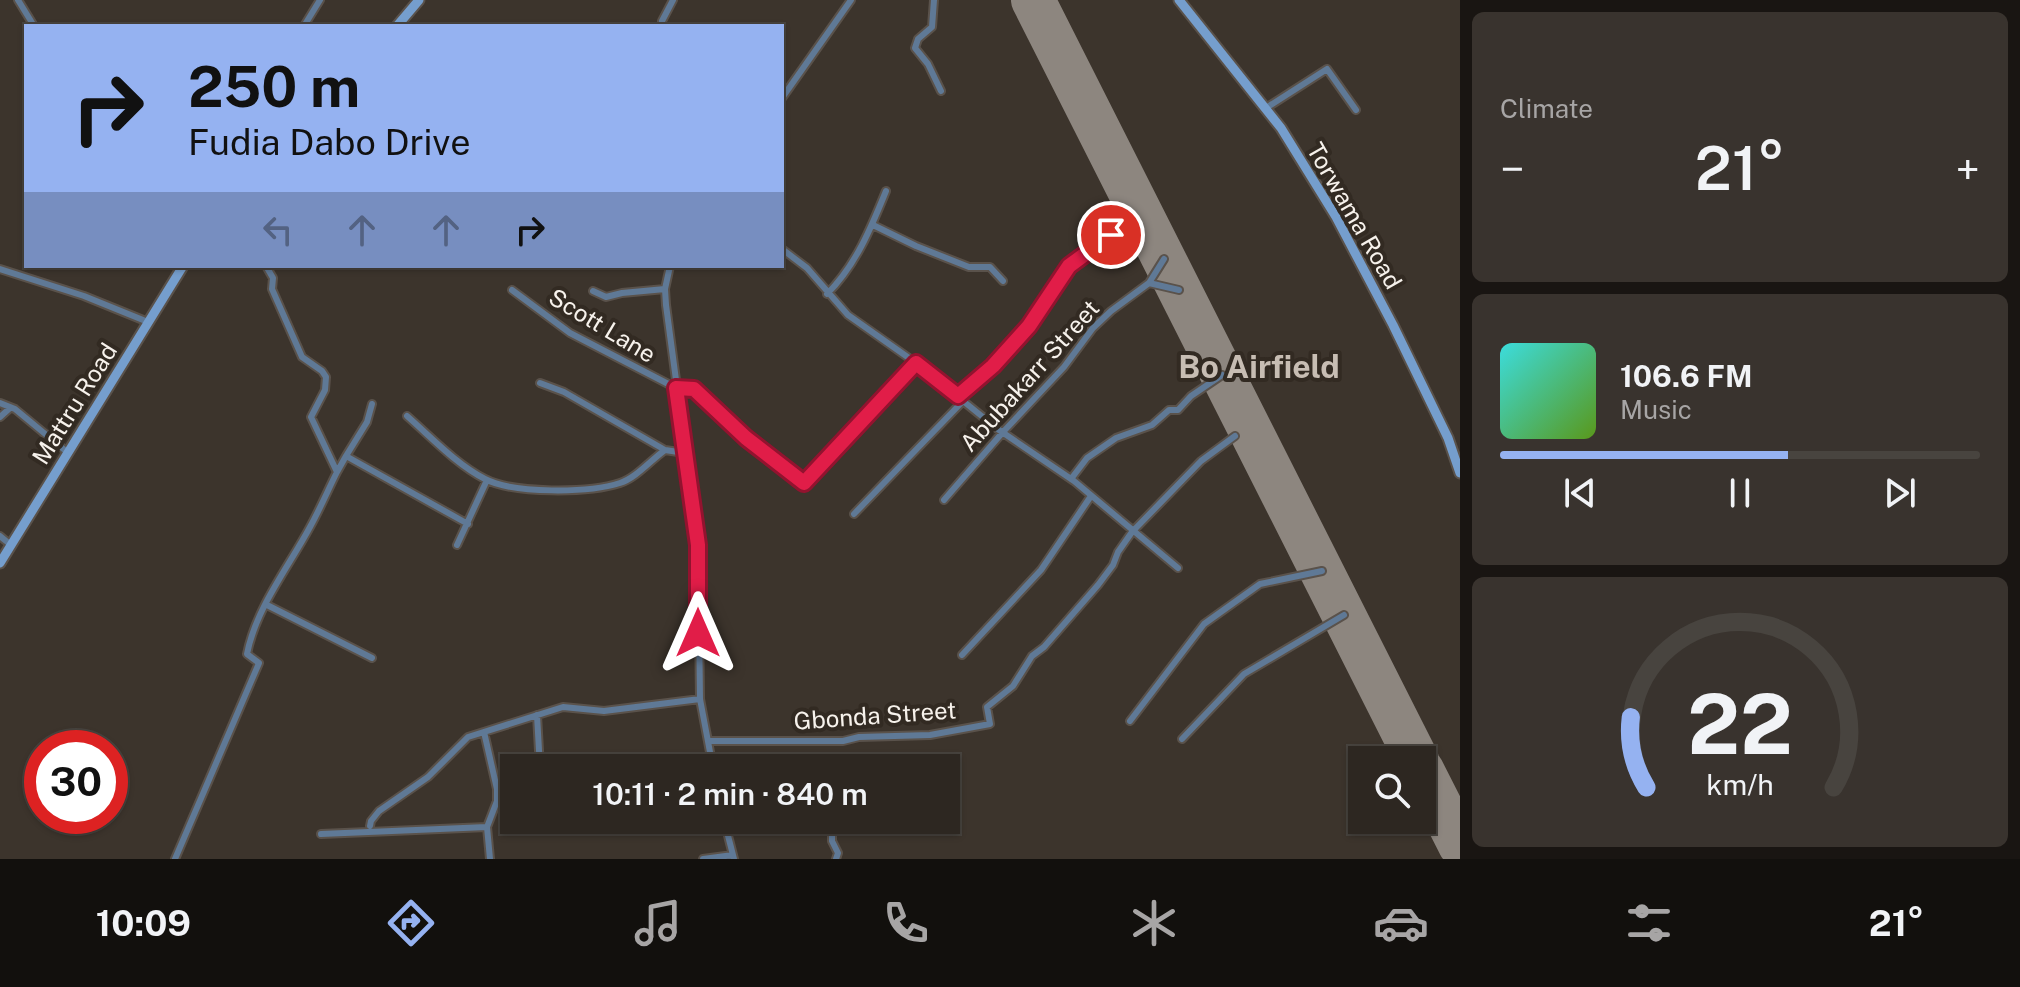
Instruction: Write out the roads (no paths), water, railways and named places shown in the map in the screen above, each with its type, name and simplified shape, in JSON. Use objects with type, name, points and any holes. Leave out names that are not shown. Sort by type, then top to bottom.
[{"type":"main road","points":[[399,24],[419,0]]},
{"type":"main road","name":"Torwama Road","points":[[1179,0],[1281,128],[1336,217],[1448,438],[1460,473]]},
{"type":"main road","name":"Mattru Road","points":[[0,563],[182,268]]},
{"type":"street","points":[[18,0],[33,24]]},
{"type":"street","points":[[306,24],[320,0]]},
{"type":"street","points":[[662,21],[673,0]]},
{"type":"street","points":[[784,95],[851,0]]},
{"type":"street","points":[[934,0],[932,27],[918,39],[915,48],[928,64],[941,91]]},
{"type":"street","points":[[1266,108],[1327,69],[1356,110]]},
{"type":"street","points":[[827,294],[842,279],[873,225],[886,191]]},
{"type":"street","points":[[854,514],[1029,326],[1069,266],[1134,220]]},
{"type":"street","points":[[873,225],[969,267],[990,267],[1003,281]]},
{"type":"street","points":[[784,251],[807,268],[827,294],[857,322],[1071,479],[1178,568]]},
{"type":"street","points":[[1164,259],[1149,283],[1179,290]]},
{"type":"street","points":[[267,268],[273,278],[272,289],[302,357],[326,377],[325,390],[311,417],[337,472]]},
{"type":"street","points":[[670,268],[665,289],[698,545],[700,699],[710,754]]},
{"type":"street","points":[[0,269],[84,296],[148,322]]},
{"type":"street","name":"Abubakarr Street","points":[[944,500],[1064,367],[1093,328],[1149,283]]},
{"type":"street","points":[[593,291],[606,297],[665,289]]},
{"type":"street","name":"Scott Lane","points":[[512,290],[570,333],[676,388],[694,389],[746,438],[804,483],[916,363]]},
{"type":"street","points":[[1071,479],[1087,458],[1116,438],[1147,427],[1169,410],[1178,410],[1195,393],[1222,375]]},
{"type":"street","points":[[540,383],[564,392],[665,450],[685,453]]},
{"type":"street","points":[[0,403],[67,452]]},
{"type":"street","points":[[175,859],[259,663],[247,654],[267,605],[367,422],[372,404]]},
{"type":"street","points":[[0,417],[10,408]]},
{"type":"street","points":[[407,416],[462,464],[487,480],[537,490],[600,488],[623,483],[665,450]]},
{"type":"street","points":[[1132,532],[1201,461],[1235,436]]},
{"type":"street","points":[[346,456],[468,524]]},
{"type":"street","points":[[457,545],[487,480]]},
{"type":"street","points":[[962,655],[1041,570],[1091,496]]},
{"type":"street","name":"Gbonda Street","points":[[708,741],[843,741],[859,737],[930,735],[990,724],[987,707],[1013,686],[1032,656],[1044,647],[1098,585],[1132,532]]},
{"type":"street","points":[[0,536],[11,545]]},
{"type":"street","points":[[1130,721],[1204,624],[1260,584],[1322,571]]},
{"type":"street","points":[[267,605],[372,658]]},
{"type":"street","points":[[1182,739],[1244,674],[1344,615]]},
{"type":"street","points":[[370,826],[379,811],[428,777],[468,737],[563,707],[604,711],[700,699]]},
{"type":"street","points":[[537,715],[539,754]]},
{"type":"street","points":[[484,732],[497,789],[497,801],[487,827],[490,859]]},
{"type":"street","points":[[321,834],[487,827]]},
{"type":"street","points":[[703,859],[733,857],[727,834]]},
{"type":"street","points":[[832,834],[838,853],[836,859]]},
{"type":"district","name":"Bo Airfield","points":[[1259,367]]}]
